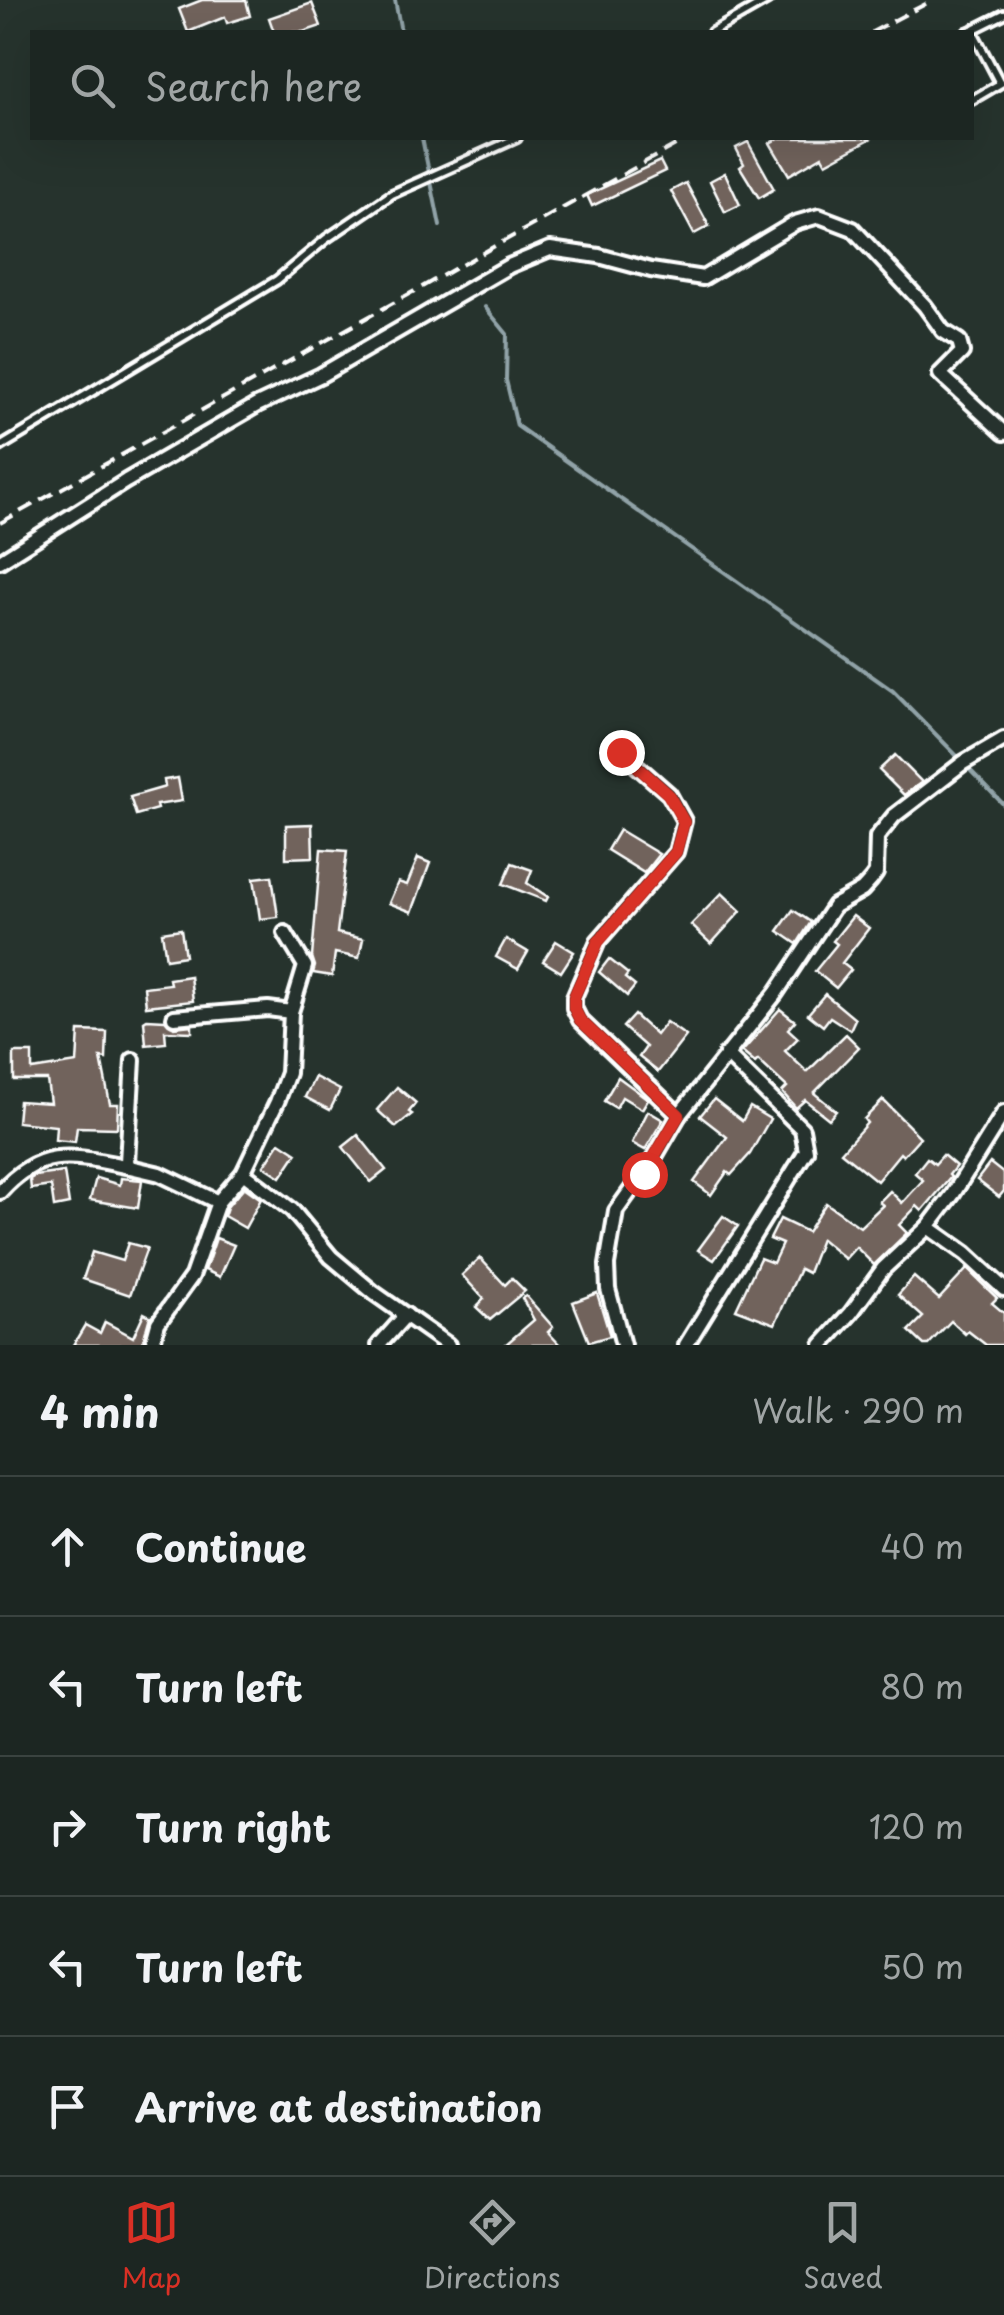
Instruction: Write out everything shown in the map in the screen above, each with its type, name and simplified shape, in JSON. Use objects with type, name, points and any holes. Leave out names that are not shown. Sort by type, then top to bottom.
[{"type":"street","points":[[0,562],[126,481],[257,404],[320,374],[510,266],[550,249],[702,278],[795,223],[819,216],[853,230],[925,306],[942,331],[959,341],[962,352],[940,374],[1004,433]]},
{"type":"street","points":[[623,1345],[608,1289],[610,1234],[616,1211],[679,1115],[776,993],[834,906],[872,880],[876,873],[877,837],[894,816],[963,763],[1004,739]]},
{"type":"street","points":[[621,752],[668,794],[684,822],[676,852],[598,942],[574,997],[574,1008],[599,1041],[679,1115]]},
{"type":"street","points":[[152,1345],[158,1324],[192,1276],[218,1202],[243,1172],[288,1073],[291,1012],[305,966],[286,933]]},
{"type":"street","points":[[174,1017],[268,1009],[291,1012]]},
{"type":"street","points":[[686,1345],[806,1151],[802,1129],[726,1054]]},
{"type":"street","points":[[130,1167],[125,1153],[133,1060]]},
{"type":"street","points":[[822,1345],[852,1313],[883,1269],[928,1227],[1004,1112]]},
{"type":"street","points":[[0,1192],[12,1179],[52,1156],[160,1174],[218,1202]]},
{"type":"street","points":[[243,1172],[292,1210],[331,1257],[448,1345]]},
{"type":"street","points":[[928,1227],[966,1254],[1004,1290]]},
{"type":"street","points":[[379,1345],[406,1315]]},
{"type":"lane","points":[[716,30],[768,0]]},
{"type":"lane","points":[[972,30],[1004,14]]},
{"type":"lane","points":[[974,38],[1002,83],[974,97]]},
{"type":"lane","points":[[0,447],[277,280],[326,239],[392,194],[513,140]]},
{"type":"building","points":[[202,0],[246,0],[250,16],[227,23],[225,17],[187,30],[179,9]]},
{"type":"building","points":[[312,3],[321,26],[273,30],[269,18]]},
{"type":"building","points":[[868,140],[826,163],[822,156],[789,175],[770,143]]},
{"type":"building","points":[[748,142],[774,189],[759,198],[740,167],[744,164],[736,148]]},
{"type":"building","points":[[660,161],[665,171],[592,206],[587,195]]},
{"type":"building","points":[[725,173],[740,205],[725,212],[710,181]]},
{"type":"building","points":[[686,183],[709,226],[694,234],[671,191]]},
{"type":"building","points":[[895,755],[922,782],[904,795],[879,770]]},
{"type":"building","points":[[178,778],[182,801],[156,805],[157,809],[136,815],[130,797],[165,787],[164,780]]},
{"type":"building","points":[[312,824],[313,857],[286,858],[286,825]]},
{"type":"building","points":[[619,830],[659,854],[644,873],[607,850]]},
{"type":"building","points":[[321,849],[347,851],[337,933],[363,939],[359,958],[335,953],[332,976],[313,973]]},
{"type":"building","points":[[418,858],[430,863],[412,912],[389,903],[398,882],[407,885]]},
{"type":"building","points":[[512,863],[532,870],[527,883],[548,897],[546,901],[503,884]]},
{"type":"building","points":[[272,876],[278,917],[260,919],[254,878]]},
{"type":"building","points":[[722,893],[741,911],[711,944],[691,925]]},
{"type":"building","points":[[793,910],[811,922],[797,944],[778,931]]},
{"type":"building","points":[[853,916],[869,928],[842,963],[851,970],[836,988],[815,971]]},
{"type":"building","points":[[181,929],[185,956],[166,959],[162,932]]},
{"type":"building","points":[[506,939],[528,952],[518,969],[496,957]]},
{"type":"building","points":[[556,941],[574,952],[561,972],[543,961]]},
{"type":"building","points":[[609,959],[628,974],[625,978],[635,986],[627,996],[599,972]]},
{"type":"building","points":[[190,976],[193,1001],[146,1006],[144,987],[170,984],[169,979]]},
{"type":"building","points":[[825,994],[855,1019],[850,1030],[830,1017],[823,1026],[808,1014]]},
{"type":"building","points":[[780,1009],[795,1021],[788,1029],[798,1038],[785,1051],[807,1072],[846,1034],[859,1047],[814,1093],[836,1111],[829,1119],[805,1100],[796,1108],[782,1092],[787,1087],[758,1060],[755,1063],[742,1052]]},
{"type":"building","points":[[634,1015],[656,1035],[666,1022],[686,1036],[658,1072],[639,1057],[646,1047],[623,1027]]},
{"type":"building","points":[[147,1019],[165,1020],[174,1027],[192,1025],[192,1032],[165,1031],[166,1043],[146,1045]]},
{"type":"building","points":[[79,1031],[107,1032],[106,1059],[101,1058],[110,1104],[118,1104],[117,1128],[77,1127],[75,1142],[55,1140],[56,1126],[17,1122],[19,1101],[50,1103],[47,1080],[14,1080],[14,1053],[32,1053],[32,1070],[77,1063]]},
{"type":"building","points":[[315,1077],[340,1090],[330,1110],[305,1097]]},
{"type":"building","points":[[618,1077],[648,1099],[642,1109],[622,1097],[616,1108],[604,1101]]},
{"type":"building","points":[[397,1087],[416,1103],[409,1112],[412,1114],[396,1127],[377,1110]]},
{"type":"building","points":[[714,1099],[742,1121],[750,1107],[770,1119],[750,1154],[731,1175],[727,1172],[711,1195],[694,1182],[727,1137],[700,1116]]},
{"type":"building","points":[[883,1100],[920,1137],[903,1156],[900,1153],[877,1181],[841,1152]]},
{"type":"building","points":[[648,1111],[663,1120],[645,1150],[632,1143]]},
{"type":"building","points":[[358,1135],[386,1170],[371,1182],[343,1147]]},
{"type":"building","points":[[280,1142],[297,1153],[281,1177],[264,1166]]},
{"type":"building","points":[[943,1155],[956,1166],[951,1177],[922,1211],[917,1206],[899,1225],[907,1233],[874,1265],[856,1247],[845,1259],[821,1239],[808,1273],[800,1269],[775,1324],[736,1309],[760,1258],[773,1263],[782,1244],[770,1239],[780,1219],[807,1232],[826,1203],[860,1227],[883,1205],[879,1202],[890,1191],[902,1203],[923,1180],[915,1173],[927,1158],[935,1164]]},
{"type":"building","points":[[990,1163],[1004,1174],[1004,1191],[999,1197],[977,1180]]},
{"type":"building","points":[[64,1172],[69,1204],[54,1207],[51,1186],[31,1189],[30,1179],[35,1176]]},
{"type":"building","points":[[96,1178],[120,1185],[121,1178],[142,1180],[138,1208],[90,1200]]},
{"type":"building","points":[[244,1187],[261,1199],[245,1228],[224,1216]]},
{"type":"building","points":[[723,1216],[738,1226],[714,1260],[698,1250]]},
{"type":"building","points":[[216,1238],[234,1245],[220,1277],[205,1270]]},
{"type":"building","points":[[128,1243],[147,1248],[130,1295],[83,1279],[92,1252],[122,1261]]},
{"type":"building","points":[[480,1258],[505,1285],[512,1278],[525,1291],[490,1320],[476,1307],[484,1299],[462,1275]]},
{"type":"building","points":[[967,1269],[997,1298],[992,1303],[1004,1313],[1004,1345],[986,1345],[951,1321],[924,1345],[909,1331],[923,1317],[898,1295],[914,1277],[939,1299]]},
{"type":"building","points":[[597,1293],[610,1336],[589,1342],[573,1302]]},
{"type":"building","points":[[526,1296],[553,1327],[548,1332],[560,1345],[505,1345],[534,1320],[522,1298]]},
{"type":"building","points":[[144,1313],[150,1316],[142,1345],[73,1345],[85,1325],[100,1333],[105,1322],[133,1337]]},
{"type":"waterway","points":[[395,0],[401,30]]},
{"type":"waterway","points":[[422,140],[440,226]]},
{"type":"waterway","points":[[485,307],[507,334],[506,380],[517,426],[893,691],[961,760]]},
{"type":"waterway","points":[[967,767],[1004,805]]},
{"type":"railway","points":[[876,30],[933,0]]},
{"type":"railway","points":[[0,523],[684,140]]},
{"type":"route","points":[[621,752],[668,794],[684,822],[676,852],[598,942],[574,997],[574,1008],[599,1041],[679,1115],[644,1174]]}]
